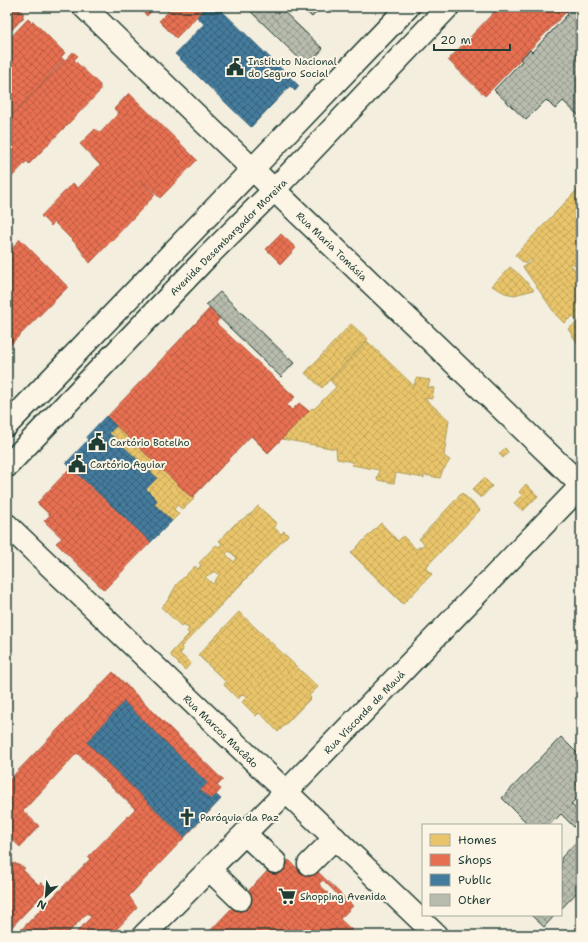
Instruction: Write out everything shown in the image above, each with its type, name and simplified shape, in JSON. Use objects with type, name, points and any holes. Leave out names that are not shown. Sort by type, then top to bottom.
[{"type":"street","name":"Rua Maria Tomásia","points":[[84,7],[581,486]]},
{"type":"street","points":[[7,425],[408,7]]},
{"type":"street","name":"Avenida Desembargador Moreira","points":[[7,466],[206,258],[274,190],[448,7]]},
{"type":"street","name":"Rua Visconde de Mauá","points":[[144,935],[285,793],[581,486]]},
{"type":"street","name":"Rua Marcos Macêdo","points":[[7,525],[285,793],[335,838],[436,935]]},
{"type":"street","points":[[245,834],[275,862]]},
{"type":"street","points":[[309,864],[335,838]]},
{"type":"street","points":[[210,870],[240,899]]},
{"type":"building: Homes","points":[[579,188],[581,190],[581,271],[574,264],[570,263],[581,279],[581,348],[568,329],[578,322],[573,316],[564,323],[556,315],[523,267],[532,261],[531,259],[525,264],[515,255]]},
{"type":"building: Homes","points":[[510,267],[534,290],[514,295],[505,293],[492,286]]},
{"type":"building: Homes","points":[[351,324],[368,339],[322,388],[305,373]]},
{"type":"building: Homes","points":[[367,341],[414,386],[416,378],[430,380],[428,387],[434,388],[432,399],[424,398],[449,420],[444,456],[450,460],[440,478],[424,475],[424,478],[396,473],[394,483],[377,480],[379,470],[352,465],[353,462],[337,459],[336,449],[282,439],[312,408],[314,409],[336,387],[330,380]]},
{"type":"building: Homes","points":[[116,426],[194,499],[182,510],[178,505],[174,509],[179,514],[172,521],[154,504],[157,500],[146,489],[157,478],[109,433]]},
{"type":"building: Homes","points":[[505,448],[508,452],[503,458],[499,454]]},
{"type":"building: Homes","points":[[484,478],[492,486],[481,498],[472,490]]},
{"type":"building: Homes","points":[[526,484],[538,496],[523,511],[514,503],[522,495],[519,492]]},
{"type":"building: Homes","points":[[462,493],[480,510],[425,568],[432,574],[403,604],[351,553],[381,523],[398,541],[403,536],[416,549],[425,544],[419,539]]},
{"type":"building: Homes","points":[[258,506],[277,524],[274,527],[281,534],[284,531],[288,535],[181,647],[183,650],[180,654],[191,663],[185,670],[171,656],[172,652],[189,634],[187,631],[189,629],[183,624],[181,626],[161,607],[168,600],[177,584],[195,566],[198,569],[201,565],[199,563],[216,545],[219,547],[222,543],[219,541],[235,524],[252,513]],"holes":[[[229,551],[237,558],[234,562],[226,554]],[[215,571],[219,575],[213,584],[205,577]]]},
{"type":"building: Homes","points":[[239,612],[318,687],[309,696],[311,698],[278,732],[263,716],[259,713],[256,716],[242,702],[247,697],[243,694],[238,699],[224,685],[226,682],[198,655]]},
{"type":"building: Shops","points":[[7,7],[17,7],[24,14],[22,16],[24,17],[7,35]]},
{"type":"building: Shops","points":[[138,7],[155,7],[147,16]]},
{"type":"building: Shops","points":[[173,7],[206,7],[176,38],[159,21]]},
{"type":"building: Shops","points":[[499,7],[571,7],[485,96],[448,60]]},
{"type":"building: Shops","points":[[28,19],[32,23],[33,21],[65,53],[61,57],[64,60],[7,120],[7,41]]},
{"type":"building: Shops","points":[[73,52],[78,56],[74,60],[100,85],[100,91],[29,164],[27,161],[7,182],[7,120]]},
{"type":"building: Shops","points":[[129,93],[197,160],[160,198],[141,180],[155,195],[90,263],[77,245],[54,222],[51,226],[41,216],[73,183],[78,188],[100,165],[80,144],[95,129],[100,133],[119,113],[114,109]]},
{"type":"building: Shops","points":[[281,234],[296,248],[281,264],[266,249]]},
{"type":"building: Shops","points":[[20,239],[68,287],[7,348],[7,255]]},
{"type":"building: Shops","points":[[210,308],[220,318],[216,323],[295,397],[287,405],[292,410],[299,403],[309,411],[268,453],[251,436],[192,498],[107,417]]},
{"type":"building: Shops","points":[[71,467],[151,542],[104,590],[56,543],[62,538],[44,521],[50,515],[37,503]]},
{"type":"building: Shops","points":[[113,672],[223,780],[217,786],[221,789],[216,795],[221,799],[129,896],[137,908],[111,935],[74,935],[91,917],[87,913],[66,935],[16,935],[90,859],[88,857],[135,809],[77,753],[23,811],[39,826],[20,847],[7,835],[7,782]]},
{"type":"building: Shops","points":[[7,854],[13,861],[7,867]]},
{"type":"building: Shops","name":"Shopping Avenida","points":[[278,860],[284,865],[289,860],[303,874],[312,866],[353,906],[340,919],[355,933],[353,935],[206,935]],"holes":[[[323,880],[337,894],[333,898],[319,884]]]},
{"type":"building: Shops","points":[[14,863],[25,868],[23,870],[39,885],[41,882],[48,889],[7,932],[7,870]]},
{"type":"building: Public","name":"Instituto Nacional do Seguro Social","points":[[206,7],[218,7],[299,86],[295,91],[290,86],[251,127],[175,54],[204,24],[197,17]]},
{"type":"building: Public","points":[[106,416],[116,426],[109,433],[157,478],[146,489],[157,500],[154,504],[172,521],[151,542],[66,463],[88,440],[86,437]]},
{"type":"building: Public","points":[[124,702],[207,783],[200,790],[211,800],[216,795],[221,799],[184,837],[87,742]]},
{"type":"building: Other","points":[[246,7],[279,7],[323,49],[307,66]]},
{"type":"building: Other","points":[[301,7],[322,7],[312,17]]},
{"type":"building: Other","points":[[571,7],[581,7],[581,118],[563,101],[555,109],[546,100],[526,120],[494,90],[522,61],[520,59],[530,50],[532,52],[568,14],[566,12]]},
{"type":"building: Other","points":[[220,292],[294,363],[281,377],[206,305]]},
{"type":"building: Other","points":[[561,737],[580,756],[581,755],[581,794],[571,804],[581,814],[581,834],[561,814],[551,824],[528,824],[502,798]]},
{"type":"building: Other","points":[[581,837],[581,888],[562,908],[562,857]]},
{"type":"building: Other","points":[[532,916],[554,916],[544,927]]},
{"type":"place","name":"Instituto Nacional do Seguro Social","points":[[235,67]]},
{"type":"place","name":"Cartório Botelho","points":[[97,442]]},
{"type":"place","name":"Cartório Aguiar","points":[[77,464]]},
{"type":"place","name":"Paróquia da Paz","points":[[187,817]]},
{"type":"place","name":"Shopping Avenida","points":[[287,896]]}]
